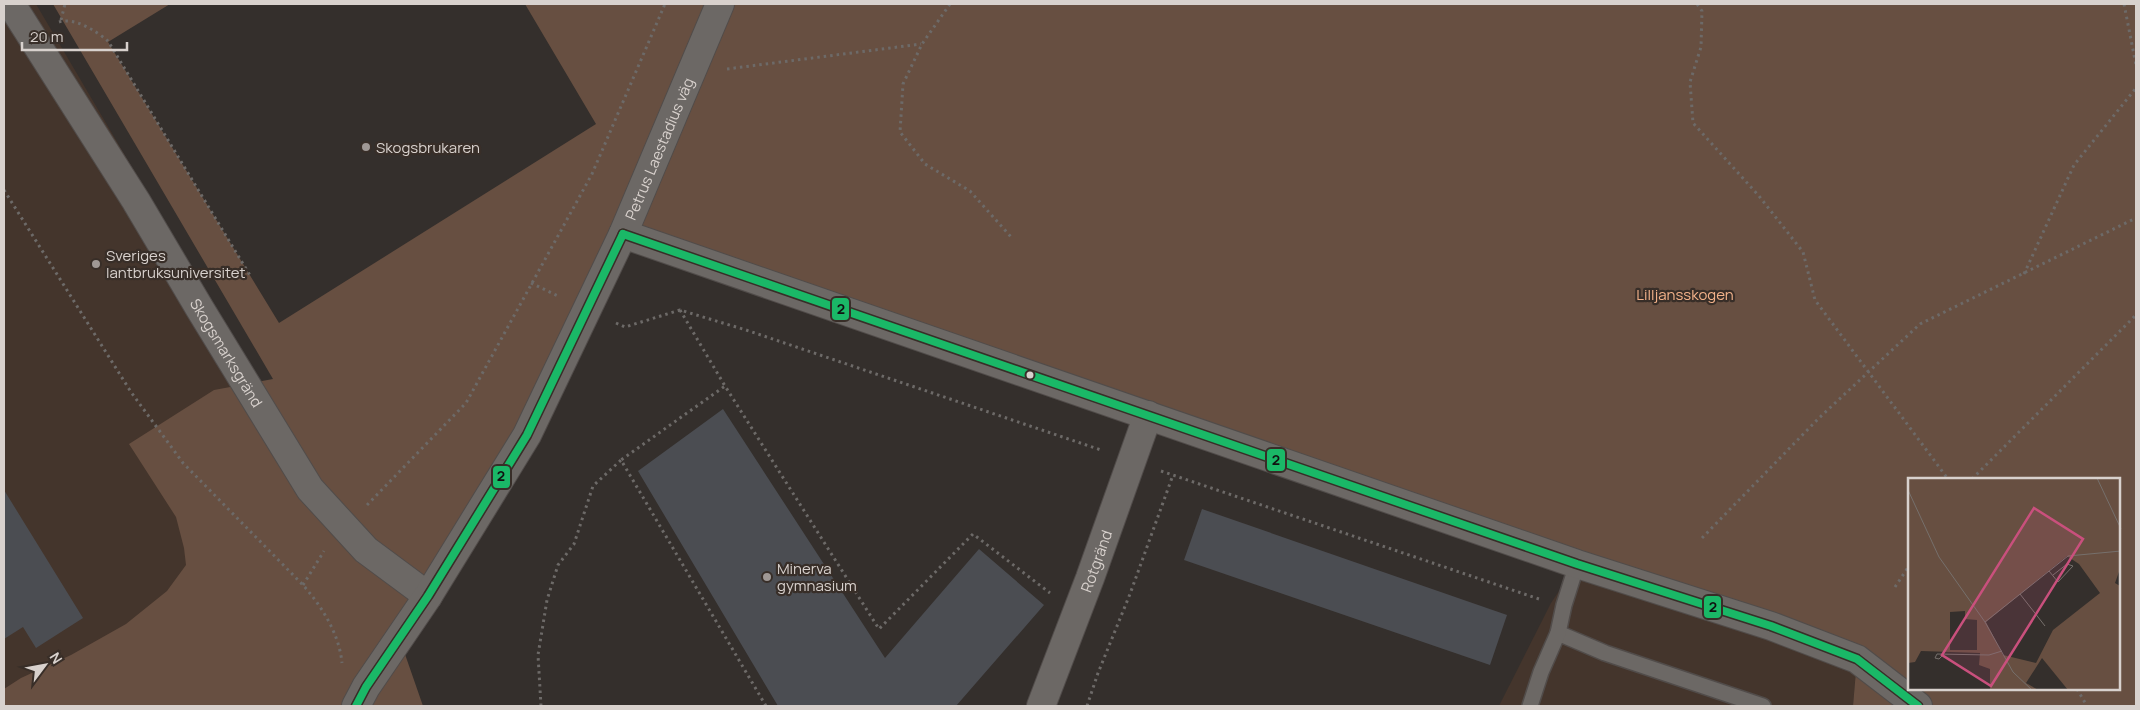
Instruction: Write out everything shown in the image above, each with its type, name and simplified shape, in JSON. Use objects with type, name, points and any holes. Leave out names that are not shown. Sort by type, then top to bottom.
[{"type":"street","name":"Skogsmarksgränd","points":[[11,4],[136,201],[310,489],[366,550],[428,596]]},
{"type":"street","name":"Petrus Laestadius väg","points":[[356,706],[366,687],[428,596],[527,435],[623,234],[720,4]]},
{"type":"street","points":[[623,234],[1577,564],[1771,626],[1857,659],[1918,706]]},
{"type":"street","name":"Rotgränd","points":[[1041,706],[1148,415]]},
{"type":"lane","points":[[1530,706],[1541,672],[1558,633],[1564,604],[1577,564]]},
{"type":"lane","points":[[1558,633],[1605,654],[1763,706]]},
{"type":"path","points":[[61,20],[66,4]]},
{"type":"path","points":[[303,585],[330,540],[384,490],[466,403],[592,174],[665,4]]},
{"type":"path","points":[[950,4],[922,44],[903,84],[900,132],[925,164],[970,191],[1012,238]]},
{"type":"path","points":[[1697,4],[1702,11],[1701,47],[1690,82],[1693,122],[1759,196],[1803,252],[1815,300],[1947,478]]},
{"type":"path","points":[[2124,4],[2136,65]]},
{"type":"path","points":[[32,37],[61,20],[74,22],[96,32],[108,41],[251,277]]},
{"type":"path","points":[[691,74],[922,44]]},
{"type":"path","points":[[2024,274],[2074,165],[2136,88]]},
{"type":"path","points":[[4,190],[131,392],[183,463],[321,605],[333,631],[341,657],[342,672]]},
{"type":"path","points":[[1702,538],[1819,418],[1920,324],[2136,218]]},
{"type":"path","points":[[531,283],[625,327],[680,310],[746,330],[1542,600],[1564,604]]},
{"type":"path","points":[[680,310],[725,386],[879,629],[973,534],[1054,596],[1078,607]]},
{"type":"path","points":[[1973,478],[2136,315]]},
{"type":"path","points":[[541,706],[538,655],[546,600],[558,565],[574,544],[593,486],[621,460],[725,386]]},
{"type":"path","points":[[621,460],[766,706]]},
{"type":"path","points":[[1087,706],[1173,475]]},
{"type":"path","points":[[1894,587],[1908,567]]},
{"type":"path","points":[[2078,690],[2087,706]]},
{"type":"shaded area","name":"Sveriges lantbruksuniversitet","points":[[4,4],[36,4],[341,523],[4,706]]},
{"type":"shaded area","points":[[1577,564],[1857,659],[1853,706],[1499,706],[1551,603]]},
{"type":"green space","name":"Lilljansskogen","points":[[53,4],[170,4],[108,42],[279,323],[596,124],[525,4],[2136,4],[2136,706],[1853,706],[1857,659],[623,234],[399,637],[423,706],[4,706],[4,689],[21,678],[71,655],[126,624],[167,591],[186,565],[184,548],[176,517],[129,444],[214,390],[273,379]]},
{"type":"building","name":"Minerva gymnasium","points":[[723,409],[885,658],[979,549],[1044,605],[956,706],[778,706],[638,471]]},
{"type":"building","points":[[4,490],[83,618],[36,648],[23,627],[4,639]]},
{"type":"building","points":[[1202,509],[1507,615],[1490,665],[1184,560]]},
{"type":"transit line","name":"2","points":[[623,234],[1577,564],[1771,626],[1857,659],[1918,706]]},
{"type":"transit line","name":"2","points":[[356,706],[366,687],[428,596],[527,435],[623,234]]},
{"type":"place","name":"Skogsbrukaren","points":[[366,147]]},
{"type":"place","name":"Sveriges lantbruksuniversitet","points":[[96,264]]},
{"type":"place","name":"Minerva gymnasium","points":[[767,577]]}]
